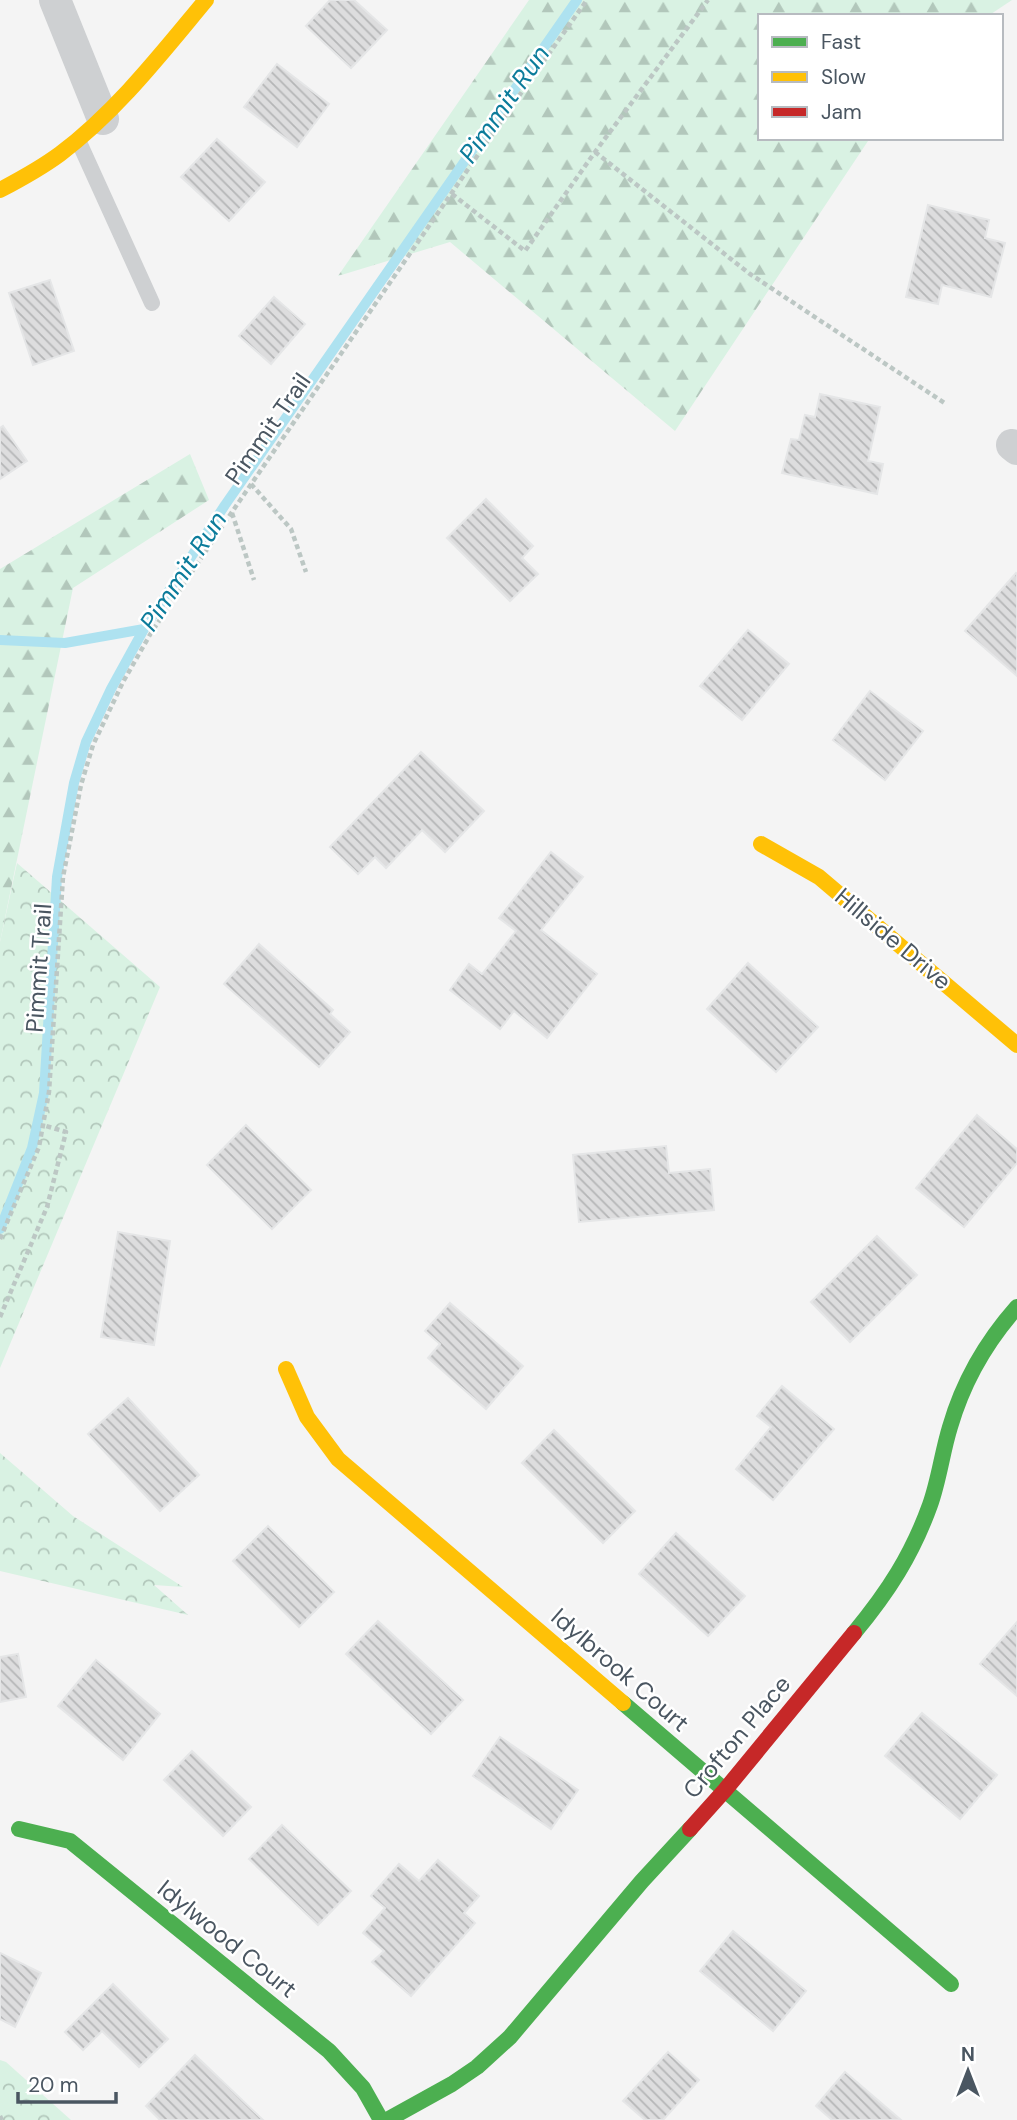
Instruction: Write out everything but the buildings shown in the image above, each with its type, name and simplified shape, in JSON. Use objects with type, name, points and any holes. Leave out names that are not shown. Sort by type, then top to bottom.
[{"type":"street","points":[[55,0],[103,119]]},
{"type":"street","points":[[0,190],[62,154],[103,119],[206,0]]},
{"type":"street","name":"Hillside Drive","points":[[761,844],[819,877],[1017,1045]]},
{"type":"street","name":"Crofton Place","points":[[387,2120],[460,2079],[510,2037],[642,1881],[725,1790],[882,1599],[910,1553],[931,1503],[950,1426],[968,1379],[995,1332],[1017,1307]]},
{"type":"street","name":"Idylbrook Court","points":[[286,1369],[299,1404],[317,1435],[338,1459],[951,1984]]},
{"type":"street","name":"Idylwood Court","points":[[19,1829],[70,1841],[329,2051],[363,2088],[381,2120]]},
{"type":"lane","points":[[78,140],[152,303]]},
{"type":"path","name":"Pimmit Trail","points":[[0,1239],[39,1147],[49,1091],[63,877],[81,785],[93,745],[122,682],[151,633],[251,484],[587,0]]},
{"type":"path","points":[[452,194],[525,251],[708,0]]},
{"type":"path","points":[[595,152],[751,274],[946,404]]},
{"type":"path","points":[[251,484],[291,529],[306,572]]},
{"type":"path","points":[[232,512],[254,580]]},
{"type":"path","points":[[0,1317],[47,1207],[66,1132],[43,1125]]},
{"type":"green space","points":[[529,0],[1012,0],[991,14],[758,14],[758,140],[869,140],[675,431],[450,242],[338,276]]},
{"type":"green space","points":[[190,454],[209,500],[73,588],[0,942],[0,569]]},
{"type":"green space","points":[[17,863],[160,987],[0,1368],[0,942]]},
{"type":"green space","points":[[0,1453],[73,1516],[183,1587],[154,1585],[188,1615],[0,1571]]},
{"type":"green space","points":[[0,2060],[6,2062],[71,2120],[0,2120]]},
{"type":"waterway","name":"Pimmit Run","points":[[0,1229],[32,1148],[44,1093],[57,877],[74,783],[86,742],[144,629],[225,505],[577,0]]},
{"type":"waterway","points":[[0,640],[65,643],[144,629]]},
{"type":"traffic: fast","points":[[854,1633],[878,1603],[907,1557],[933,1496],[955,1410],[969,1378],[995,1334],[1017,1307]]},
{"type":"traffic: fast","points":[[623,1703],[951,1984]]},
{"type":"traffic: fast","points":[[19,1829],[70,1841],[329,2051],[363,2088],[381,2120]]},
{"type":"traffic: fast","points":[[387,2120],[452,2084],[477,2067],[510,2037],[642,1881],[690,1829]]},
{"type":"traffic: slow","points":[[0,190],[53,159],[101,119],[138,81],[206,0]]},
{"type":"traffic: slow","points":[[761,844],[819,877],[1017,1045]]},
{"type":"traffic: slow","points":[[286,1369],[307,1417],[338,1459],[623,1703]]},
{"type":"traffic: jam","points":[[690,1829],[854,1633]]}]
